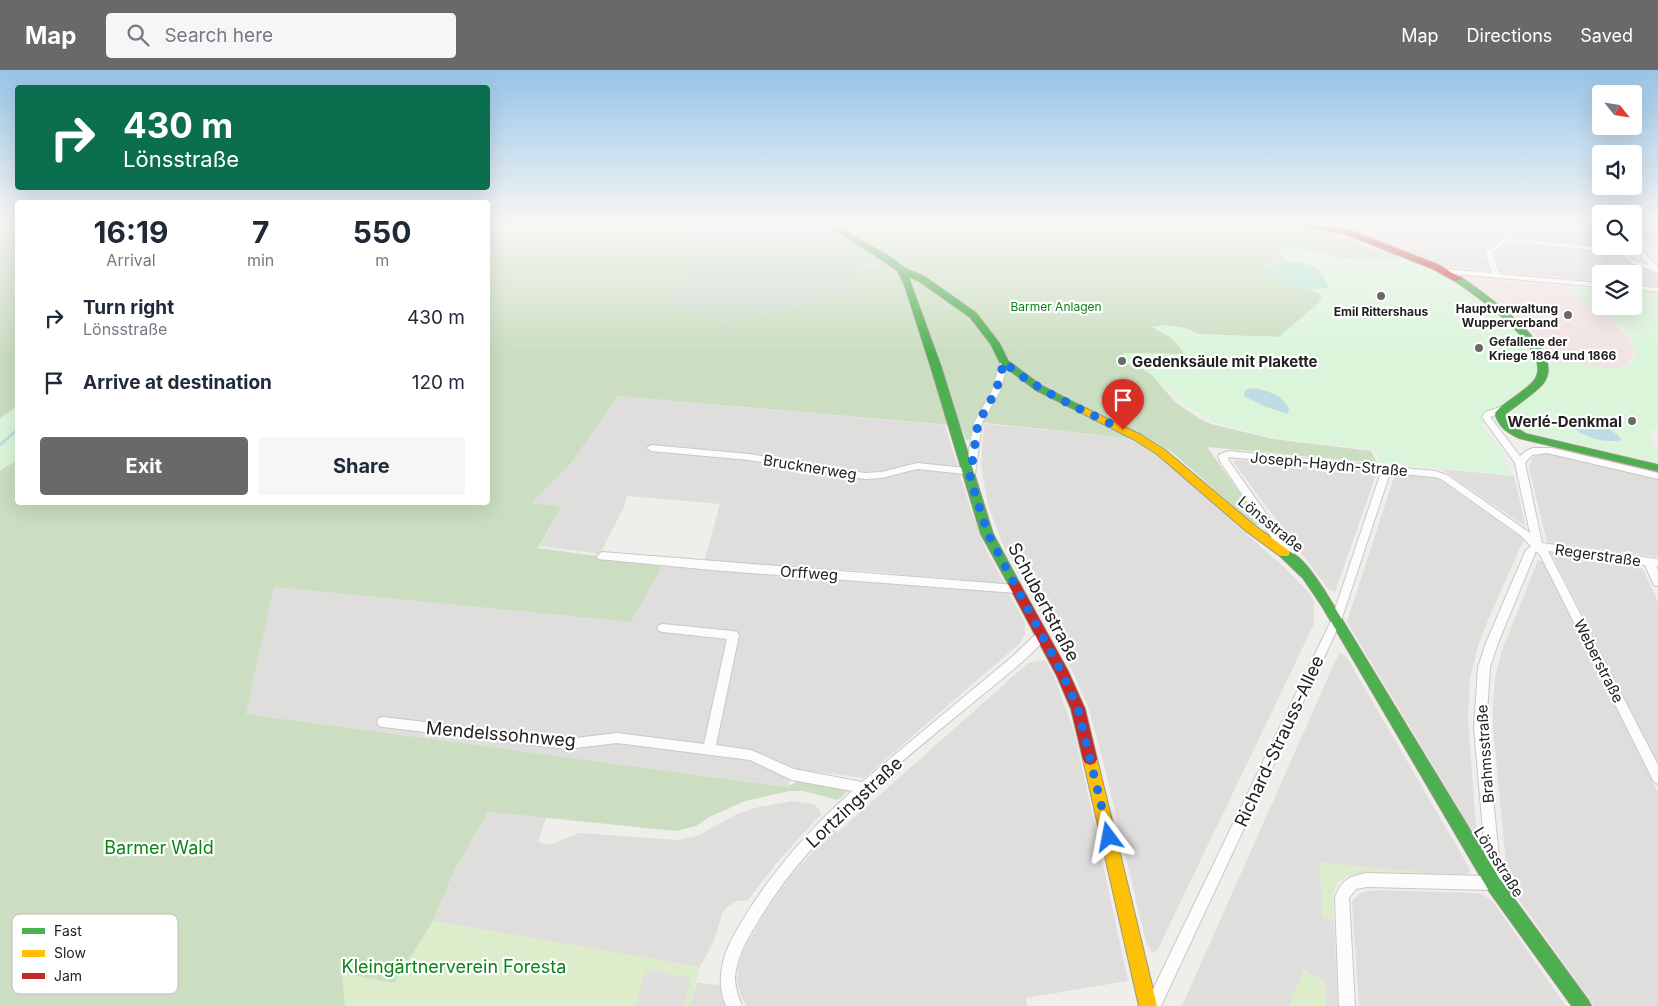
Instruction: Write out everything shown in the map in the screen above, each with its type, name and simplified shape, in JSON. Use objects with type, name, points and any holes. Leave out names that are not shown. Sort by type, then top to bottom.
[{"type":"street","name":"Lönsstraße","points":[[898,268],[922,279],[973,315],[995,343],[1004,362],[1018,374],[1039,388],[1137,437],[1161,452],[1250,528],[1294,561],[1329,606],[1336,621],[1494,885],[1582,1006]]},
{"type":"street","points":[[1436,268],[1460,280],[1520,328],[1532,341],[1542,361],[1545,372],[1541,383],[1503,409],[1488,414],[1486,417],[1520,463],[1538,546]]},
{"type":"street","points":[[1493,268],[1496,275]]},
{"type":"street","name":"Schubertstraße","points":[[901,270],[908,284],[936,367],[988,534],[1063,675],[1078,709],[1148,1006]]},
{"type":"street","points":[[1444,271],[1592,283]]},
{"type":"street","points":[[1642,288],[1658,290]]},
{"type":"street","name":"Schubertstraße","points":[[969,474],[978,423],[996,391],[1004,362]]},
{"type":"street","points":[[1503,409],[1500,413],[1502,423],[1508,429],[1523,436],[1658,468]]},
{"type":"street","name":"Brucknerweg","points":[[651,448],[749,457],[865,476],[882,475],[916,466],[969,474]]},
{"type":"street","points":[[1520,463],[1528,452],[1538,449],[1658,476]]},
{"type":"street","name":"Joseph-Haydn-Straße","points":[[1294,561],[1224,461],[1223,456],[1229,454],[1435,474],[1444,477],[1524,533],[1538,546]]},
{"type":"street","name":"Richard-Strauss-Allee","points":[[1153,1006],[1336,621],[1387,469]]},
{"type":"street","name":"Regerstraße","points":[[1538,546],[1654,563]]},
{"type":"street","name":"Weberstraße","points":[[1538,546],[1658,778]]},
{"type":"street","name":"Brahmsstraße","points":[[1494,885],[1480,728],[1484,667],[1492,643],[1531,550],[1538,546]]},
{"type":"street","name":"Orffweg","points":[[602,556],[1016,589]]},
{"type":"street","points":[[1654,563],[1658,582]]},
{"type":"street","points":[[663,628],[733,635],[709,750]]},
{"type":"street","name":"Lortzingstraße","points":[[734,1006],[727,982],[730,962],[736,944],[755,910],[793,861],[819,831],[866,788],[1041,636]]},
{"type":"street","name":"Mendelssohnweg","points":[[383,722],[567,744],[617,738],[751,755],[792,774],[866,788]]},
{"type":"street","points":[[1346,1006],[1342,898],[1345,888],[1354,882],[1366,880],[1494,885]]},
{"type":"shaded area","points":[[1455,268],[1489,268],[1490,271]]},
{"type":"shaded area","points":[[1499,268],[1592,268],[1592,280],[1500,272]]},
{"type":"shaded area","points":[[1642,268],[1654,272],[1658,277],[1658,286],[1642,285]]},
{"type":"shaded area","points":[[1464,277],[1571,287],[1592,303],[1592,315],[1605,315],[1628,337],[1633,345],[1632,358],[1628,364],[1615,369],[1576,364],[1554,364],[1538,337],[1521,321]]},
{"type":"shaded area","points":[[618,396],[945,425],[971,510],[987,552],[1005,584],[865,571],[704,562],[720,504],[627,496],[624,507],[600,554],[540,546],[562,506],[532,503],[572,462]]},
{"type":"shaded area","points":[[984,424],[1128,438],[1160,457],[1286,569],[1310,594],[1314,602],[1314,624],[1158,949],[1152,953],[1146,942],[1088,706],[1070,666],[1002,543],[988,505],[981,466]]},
{"type":"shaded area","points":[[1539,454],[1551,454],[1658,479],[1658,557],[1547,542],[1529,468],[1532,458]]},
{"type":"shaded area","points":[[1237,460],[1372,472],[1376,475],[1335,592],[1329,590],[1233,462]]},
{"type":"shaded area","points":[[1441,469],[1514,476],[1526,527]]},
{"type":"shaded area","points":[[1395,474],[1437,478],[1524,539],[1488,620],[1478,646],[1470,679],[1468,718],[1477,839],[1347,622]]},
{"type":"shaded area","points":[[1551,553],[1638,566],[1643,569],[1658,602],[1658,763]]},
{"type":"shaded area","points":[[1538,560],[1543,562],[1658,792],[1658,1006],[1594,1006],[1508,884],[1493,728],[1495,679],[1501,653]]},
{"type":"shaded area","points":[[663,565],[1009,593],[1025,623],[1025,634],[1019,644],[864,778],[792,769],[788,787],[246,714],[274,587],[631,622]]},
{"type":"shaded area","points":[[1339,653],[1346,656],[1467,864],[1470,870],[1469,873],[1460,876],[1320,863],[1325,982],[1304,970],[1289,1006],[1182,1006]]},
{"type":"shaded area","points":[[1045,660],[1054,676],[1075,734],[1128,981],[1026,998],[1027,1006],[747,1006],[741,996],[737,981],[738,967],[744,949],[766,911],[791,876],[833,829],[837,833],[1028,663]]},
{"type":"shaded area","points":[[792,801],[813,804],[819,809],[821,814],[774,866],[748,900],[737,901],[727,907],[722,914],[714,941],[700,967],[433,921],[454,871],[488,812],[546,818],[538,842],[549,845],[579,833],[679,840],[697,836],[739,813]]},
{"type":"shaded area","points":[[1376,890],[1478,893],[1484,895],[1494,903],[1566,1006],[1359,1006],[1352,901],[1362,892]]},
{"type":"shaded area","points":[[1322,917],[1334,921],[1338,1006],[1326,1006]]},
{"type":"shaded area","points":[[1426,941],[1437,942],[1457,1006],[1446,1006]]},
{"type":"shaded area","points":[[646,970],[691,978],[684,1006],[635,1006]]},
{"type":"shaded area","points":[[697,983],[723,985],[729,1006],[690,1006]]},
{"type":"green space","name":"Barmer Wald","points":[[0,268],[15,268],[15,505],[490,505],[490,268],[689,268],[670,304],[722,322],[823,299],[850,296],[859,303],[849,268],[1267,268],[1267,273],[1281,282],[1309,289],[1322,296],[1319,303],[1279,337],[1199,334],[1185,328],[1166,325],[1152,327],[1170,337],[1184,352],[1181,354],[1124,353],[1121,356],[1124,363],[1139,367],[1152,375],[1175,402],[1211,424],[1273,439],[1371,451],[1377,463],[1207,447],[1262,524],[1255,525],[1173,453],[1143,435],[1128,438],[976,422],[970,439],[966,440],[961,426],[618,396],[572,462],[532,503],[562,506],[538,548],[663,565],[631,622],[274,587],[246,714],[787,787],[800,780],[851,788],[838,800],[803,791],[789,791],[745,801],[709,817],[696,826],[676,831],[488,812],[454,871],[433,921],[394,983],[342,973],[345,1006],[0,1006]]},
{"type":"green space","points":[[689,268],[850,268],[859,303],[852,303],[850,296],[823,299],[722,322],[670,304]]},
{"type":"green space","points":[[1267,268],[1316,268],[1330,288],[1295,288],[1267,273]]},
{"type":"green space","points":[[1319,268],[1431,268],[1517,328],[1528,341],[1540,364],[1577,364],[1615,369],[1629,365],[1635,359],[1634,346],[1629,335],[1605,315],[1642,315],[1642,294],[1658,295],[1658,428],[1651,430],[1653,447],[1658,449],[1658,464],[1493,424],[1482,424],[1502,452],[1512,475],[1380,463],[1375,450],[1274,438],[1216,423],[1185,405],[1152,375],[1140,367],[1124,363],[1121,356],[1124,353],[1182,354],[1184,352],[1171,337],[1152,327],[1166,325],[1184,328],[1199,335],[1279,337],[1319,303],[1322,296],[1315,290],[1321,287],[1330,287]],"holes":[[[1588,421],[1617,435],[1621,438],[1620,441],[1593,438],[1576,431]]]},
{"type":"green space","points":[[1568,287],[1592,289],[1592,307],[1576,295]]},
{"type":"green space","points":[[15,407],[15,461],[0,471],[0,418]]},
{"type":"green space","points":[[1320,863],[1460,876],[1378,873],[1349,876],[1341,880],[1335,889],[1333,899],[1334,921],[1322,917]]},
{"type":"green space","name":"Kleingärtnerverein Foresta","points":[[433,921],[700,967],[690,1006],[345,1006],[341,972],[394,983]]},
{"type":"green space","points":[[1304,970],[1325,982],[1326,1006],[1289,1006]]},
{"type":"water","points":[[1254,388],[1270,392],[1283,400],[1289,409],[1287,414],[1261,405],[1244,396],[1244,392]]},
{"type":"water","points":[[1574,419],[1606,427],[1622,440],[1608,441],[1586,436],[1573,428],[1569,423]]},
{"type":"waterway","points":[[0,445],[15,432]]},
{"type":"traffic: fast","points":[[898,268],[922,279],[973,315],[995,343],[1004,362],[1039,388],[1085,411]]},
{"type":"traffic: fast","points":[[901,270],[908,283],[936,367],[987,534],[1014,584]]},
{"type":"traffic: fast","points":[[1458,279],[1518,327],[1536,347],[1542,358],[1543,370],[1540,381],[1500,413],[1503,422],[1508,428],[1523,436],[1658,468]]},
{"type":"traffic: fast","points":[[1284,553],[1307,575],[1326,602],[1495,886],[1582,1006]]},
{"type":"traffic: slow","points":[[1085,411],[1137,437],[1161,452],[1250,528],[1284,553]]},
{"type":"traffic: slow","points":[[1090,759],[1148,1006]]},
{"type":"traffic: jam","points":[[1437,268],[1458,279]]},
{"type":"traffic: jam","points":[[1014,584],[1063,675],[1078,709],[1090,759]]},
{"type":"place","name":"Emil Rittershaus","points":[[1381,296]]},
{"type":"place","name":"Hauptverwaltung Wupperverband","points":[[1568,315]]},
{"type":"place","name":"Gefallene der Kriege 1864 und 1866","points":[[1479,348]]},
{"type":"place","name":"Gedenksäule mit Plakette","points":[[1122,361]]},
{"type":"place","name":"Werlé-Denkmal","points":[[1632,421]]},
{"type":"route","points":[[1109,837],[1078,709],[1063,675],[988,534],[970,478],[978,423],[996,391],[1004,362],[1039,388],[1123,430]]},
{"type":"park label","name":"Barmer Anlagen","points":[[1056,306]]}]
